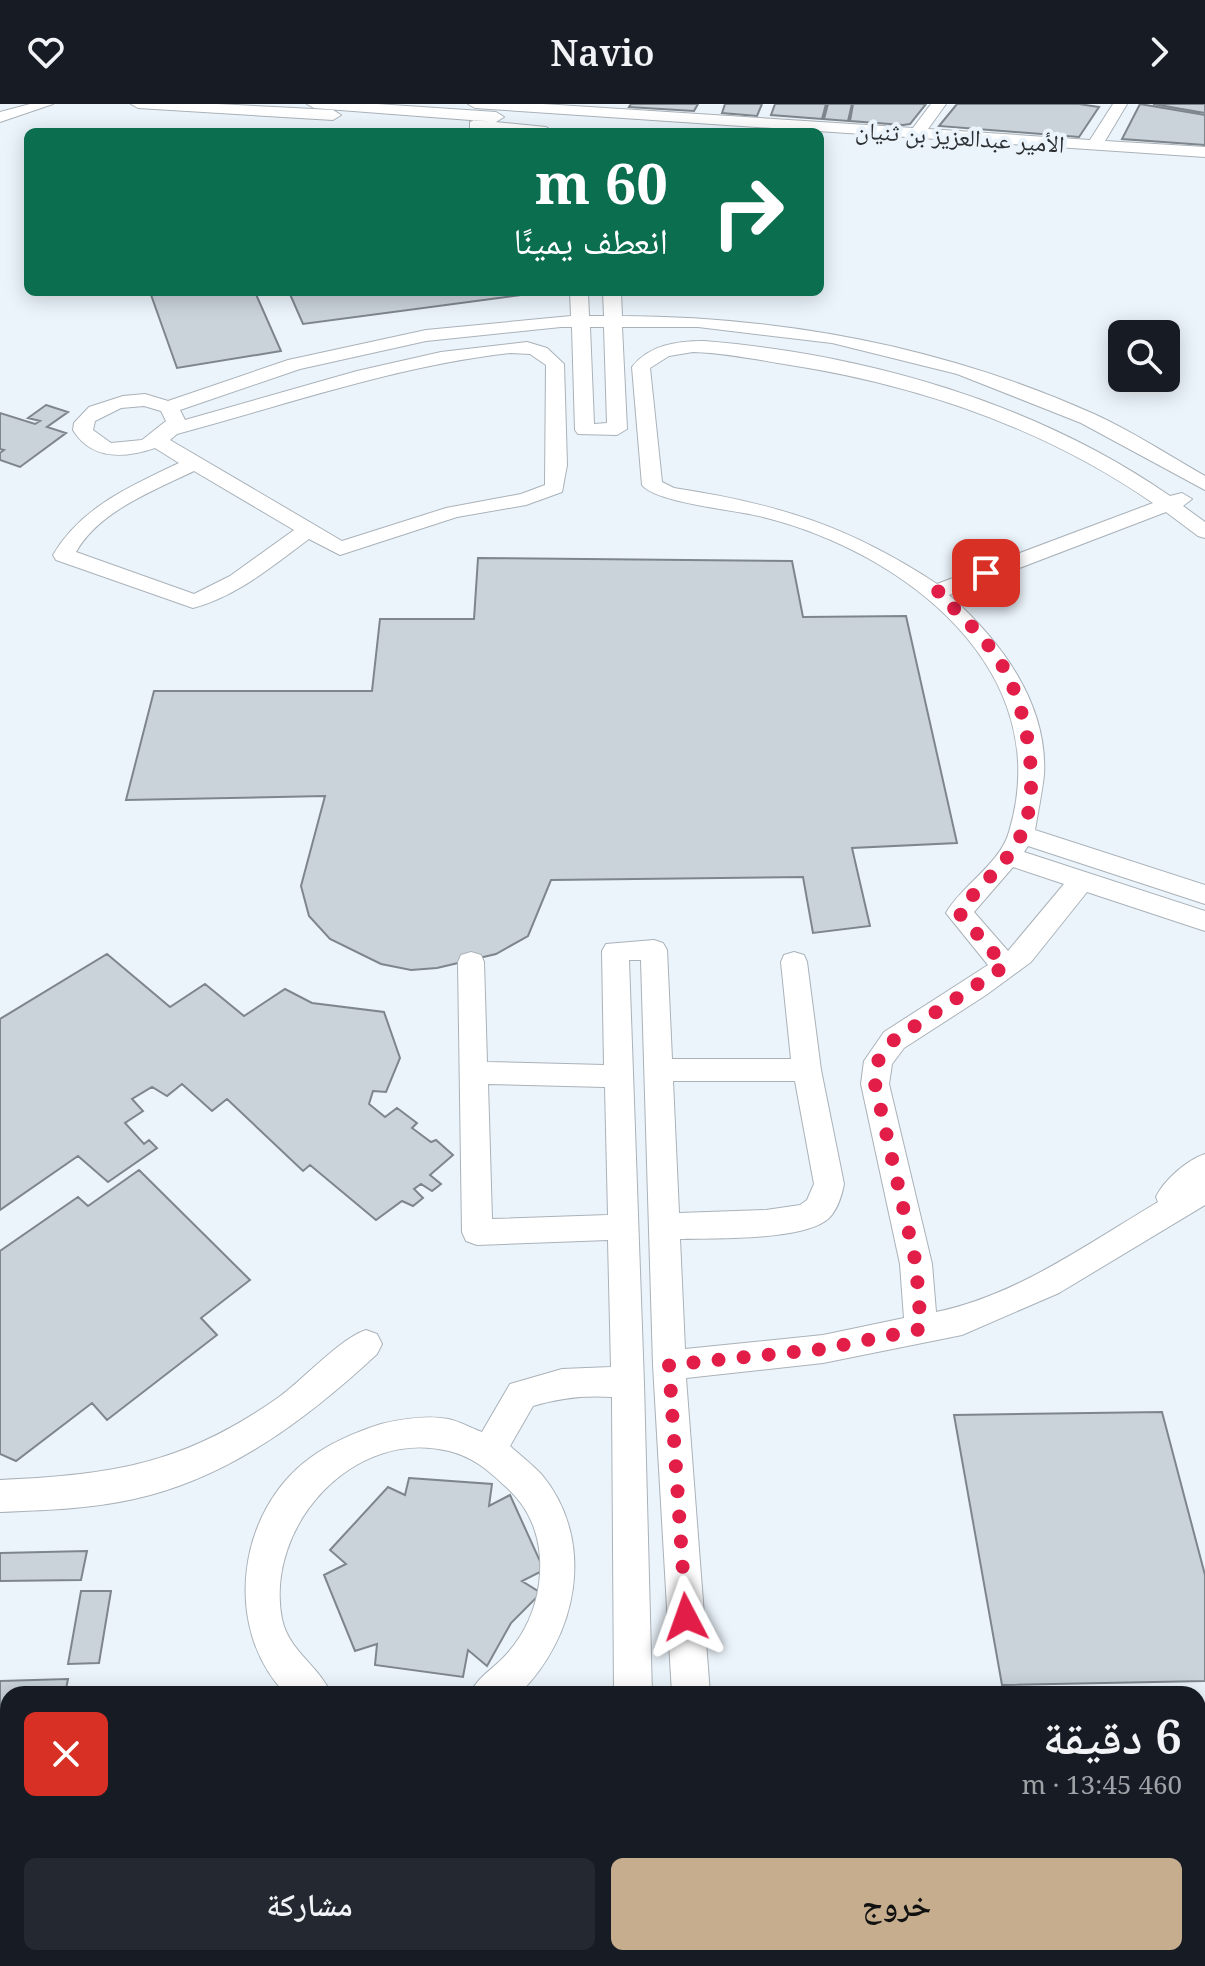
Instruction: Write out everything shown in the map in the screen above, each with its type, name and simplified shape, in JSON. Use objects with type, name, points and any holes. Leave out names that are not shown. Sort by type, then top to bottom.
[{"type":"street","points":[[0,117],[46,104]]},
{"type":"street","points":[[138,104],[420,121],[449,128]]},
{"type":"street","points":[[314,104],[656,128]]},
{"type":"street","name":"الأمير عبدالعزيز بن ثنيان","points":[[475,104],[597,108],[1095,145],[1202,159]]},
{"type":"street","points":[[917,133],[939,104]]},
{"type":"street","points":[[1095,145],[1120,104]]},
{"type":"street","points":[[441,113],[457,121],[487,128]]},
{"type":"street","name":"الأمير عبدالعزيز بن ثنيان","points":[[824,139],[1202,159]]},
{"type":"street","points":[[579,296],[585,430],[617,429],[612,296]]},
{"type":"street","points":[[165,435],[194,463],[340,549],[453,512],[526,499],[555,488],[555,364],[540,351],[512,348],[440,356],[294,392],[165,435],[138,447],[108,447],[87,437],[85,422],[102,407],[115,403],[145,400],[169,407],[229,383],[372,344],[472,327],[613,319],[720,325],[867,346],[1003,384],[1205,469]]},
{"type":"street","points":[[1005,966],[959,913],[973,891],[1015,845],[1031,786],[1027,726],[1002,665],[944,599],[891,562],[794,520],[701,498],[665,494],[652,485],[641,367],[654,355],[673,349],[704,347],[851,369],[940,394],[1057,440],[1187,511],[1205,532]]},
{"type":"street","points":[[165,435],[176,421],[169,407]]},
{"type":"street","points":[[1131,440],[1205,484]]},
{"type":"street","points":[[194,463],[95,518],[68,544],[64,555],[193,601],[206,598],[225,587],[308,530]]},
{"type":"street","points":[[944,599],[1187,511],[1205,491]]},
{"type":"street","points":[[1015,845],[1082,880],[1205,921]]},
{"type":"street","points":[[1015,845],[1205,895]]},
{"type":"street","points":[[921,1329],[916,1264],[875,1084],[878,1061],[894,1040],[1021,955],[1082,880]]},
{"type":"street","points":[[633,1686],[628,1384],[615,951],[654,950],[669,1365],[690,1686]]},
{"type":"street","points":[[471,962],[477,1232],[623,1227]]},
{"type":"street","points":[[664,1226],[793,1219],[815,1212],[826,1196],[829,1184],[807,1070],[794,962]]},
{"type":"street","points":[[658,1070],[807,1070]]},
{"type":"street","points":[[473,1073],[619,1076]]},
{"type":"street","points":[[1129,1235],[1205,1166]]},
{"type":"street","points":[[669,1365],[823,1349],[962,1321],[1048,1283],[1205,1190]]},
{"type":"street","points":[[0,1496],[87,1491],[150,1479],[201,1462],[256,1432],[304,1398],[366,1344]]},
{"type":"street","points":[[489,1451],[522,1395],[557,1383],[598,1378],[628,1384]]},
{"type":"street","points":[[304,1686],[281,1662],[262,1617],[261,1569],[275,1523],[303,1483],[341,1453],[385,1436],[432,1433],[477,1444],[515,1468],[543,1503],[558,1547],[557,1594],[540,1641],[501,1686]]},
{"type":"building","points":[[631,104],[698,104],[694,111],[629,107]]},
{"type":"building","points":[[725,104],[762,104],[757,116],[722,113]]},
{"type":"building","points":[[775,104],[826,104],[822,119],[771,115]]},
{"type":"building","points":[[828,104],[852,104],[848,121],[824,119]]},
{"type":"building","points":[[853,104],[926,104],[910,124],[903,125],[850,121]]},
{"type":"building","points":[[957,104],[1079,104],[1099,107],[1079,137],[939,126]]},
{"type":"building","points":[[1140,104],[1205,115],[1205,145],[1122,139]]},
{"type":"building","points":[[1153,104],[1205,104],[1205,113]]},
{"type":"building","points":[[151,296],[257,296],[281,351],[177,368]]},
{"type":"building","points":[[291,296],[514,296],[303,324]]},
{"type":"building","points":[[46,405],[68,412],[47,427],[66,433],[20,467],[0,460],[0,453],[4,450],[0,449],[0,413],[35,424],[40,421],[28,418]]},
{"type":"building","points":[[478,558],[792,561],[803,617],[906,616],[957,843],[852,848],[870,926],[813,933],[803,877],[551,880],[528,936],[496,954],[437,968],[411,970],[381,964],[330,939],[309,916],[301,886],[325,796],[126,800],[154,691],[372,691],[380,619],[474,619]]},
{"type":"building","points":[[107,954],[170,1007],[205,984],[244,1016],[285,989],[312,1003],[384,1012],[400,1058],[386,1092],[373,1091],[369,1104],[385,1117],[397,1108],[417,1123],[412,1128],[431,1142],[436,1140],[453,1155],[430,1175],[441,1184],[432,1191],[421,1184],[414,1189],[423,1198],[413,1206],[402,1201],[376,1220],[310,1165],[303,1171],[227,1099],[212,1111],[182,1084],[167,1096],[152,1087],[132,1099],[143,1111],[125,1123],[144,1144],[149,1140],[157,1148],[108,1182],[78,1156],[0,1210],[0,1019]]},
{"type":"building","points":[[139,1170],[250,1280],[201,1318],[217,1335],[107,1420],[92,1403],[16,1461],[0,1454],[0,1251],[78,1197],[88,1206]]},
{"type":"building","points":[[1162,1412],[1205,1575],[1205,1681],[1002,1685],[954,1415]]},
{"type":"building","points":[[409,1478],[492,1484],[489,1506],[510,1495],[544,1570],[522,1581],[541,1593],[511,1623],[487,1666],[468,1650],[463,1677],[375,1665],[377,1644],[355,1651],[324,1575],[346,1564],[330,1550],[388,1487],[405,1495]]},
{"type":"building","points":[[87,1551],[81,1580],[0,1581],[0,1553]]},
{"type":"building","points":[[81,1591],[111,1591],[99,1663],[68,1664]]},
{"type":"building","points":[[68,1679],[67,1686],[0,1686],[0,1681]]},
{"type":"route","points":[[686,1617],[669,1365],[823,1349],[921,1329],[916,1264],[875,1084],[878,1061],[894,1040],[1005,966],[959,913],[973,891],[1008,856],[1022,835],[1031,786],[1027,726],[1002,665],[966,619],[937,592],[986,573]]}]
